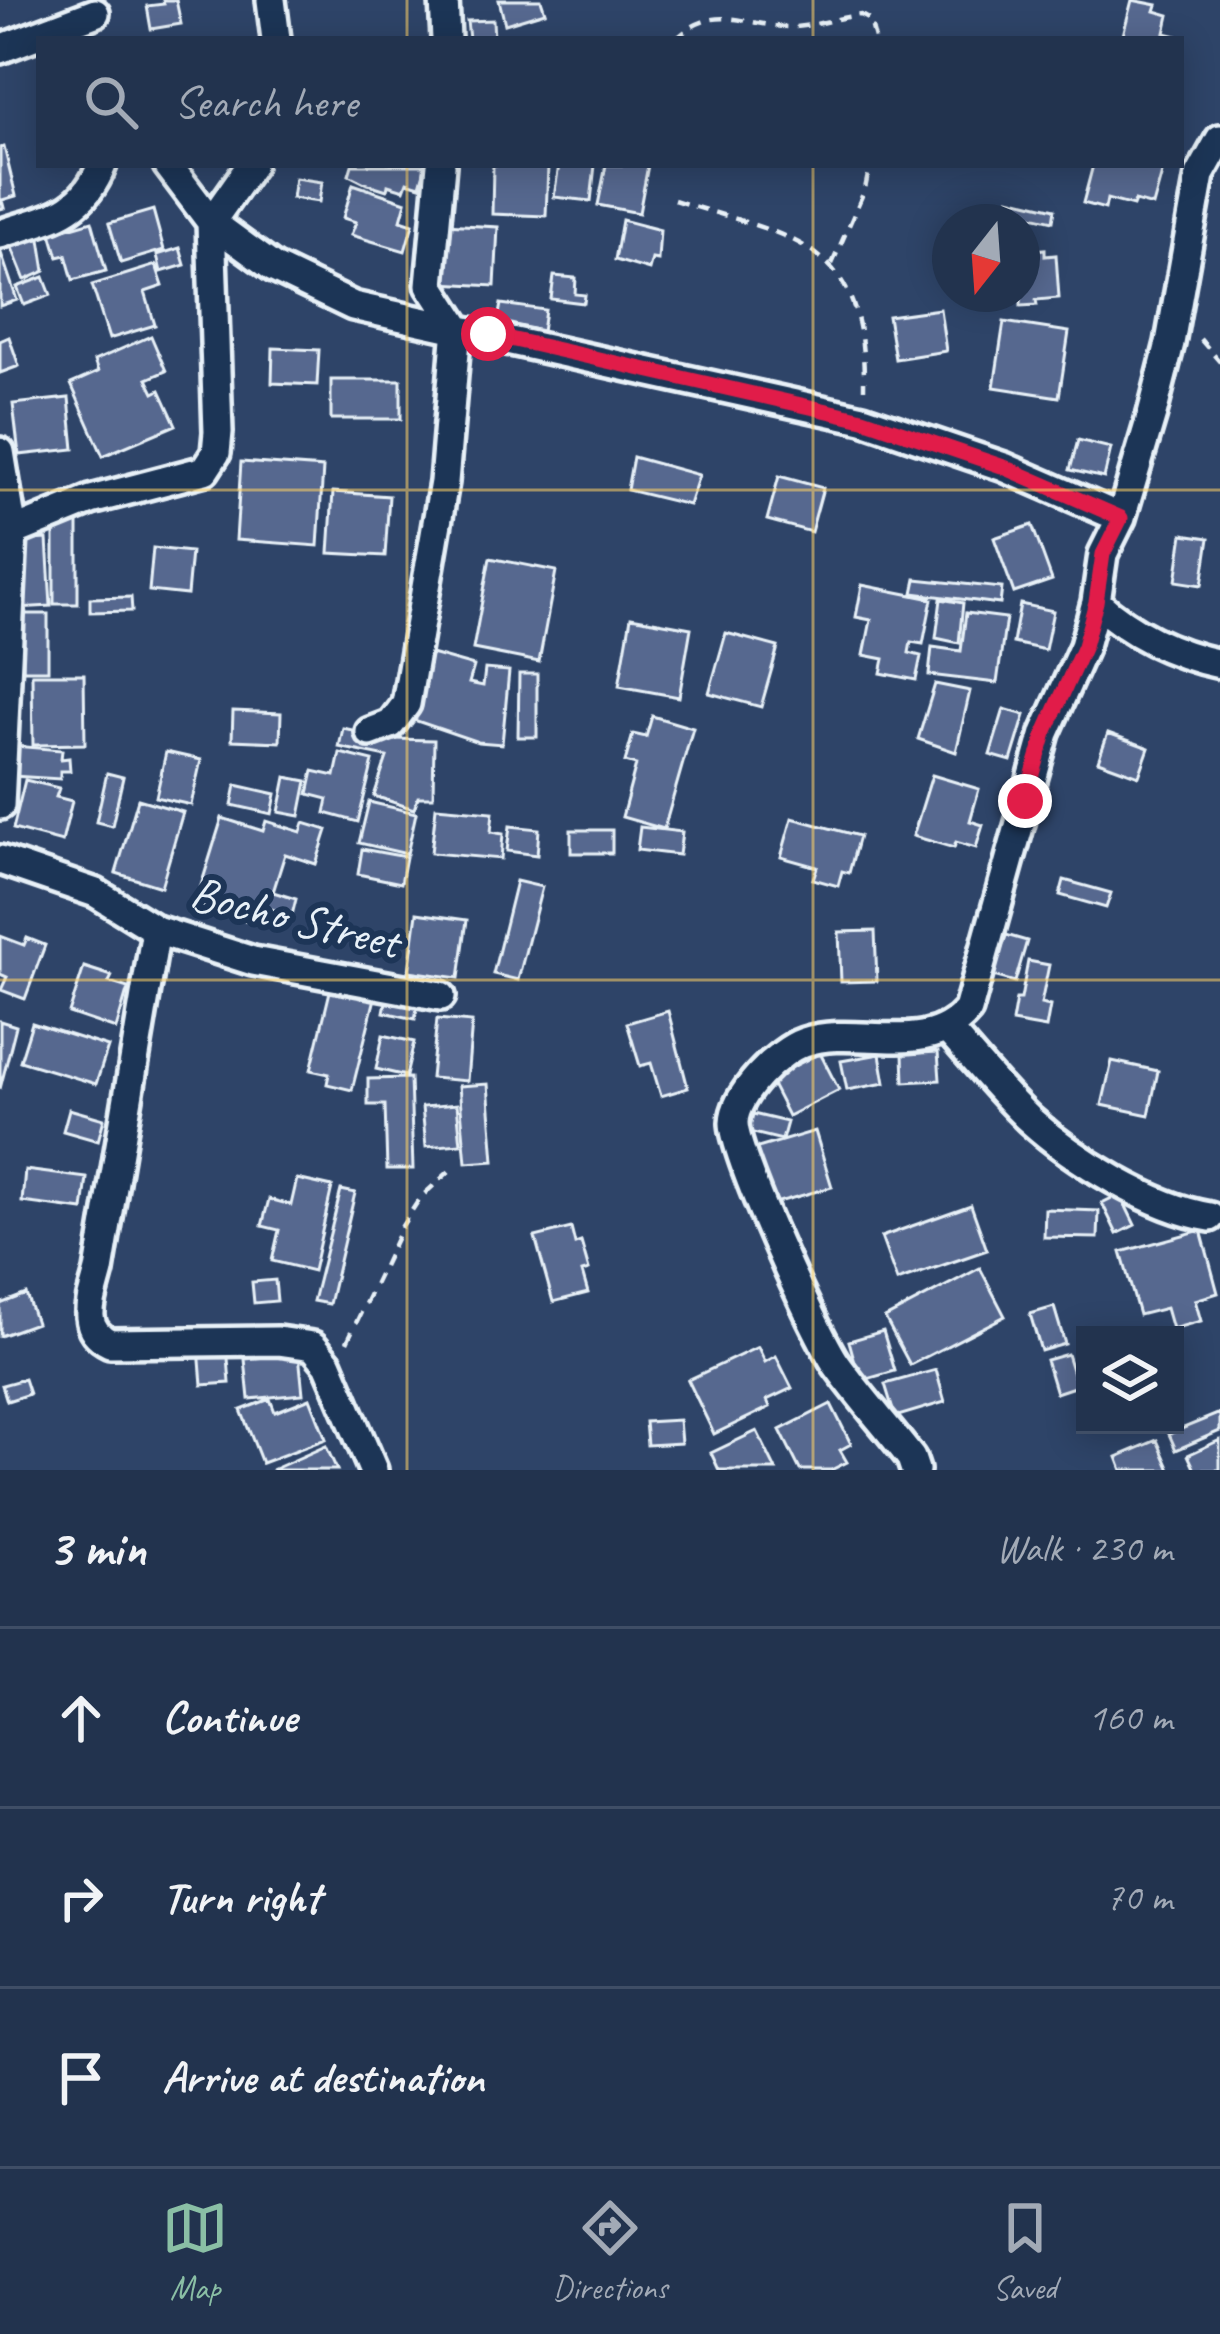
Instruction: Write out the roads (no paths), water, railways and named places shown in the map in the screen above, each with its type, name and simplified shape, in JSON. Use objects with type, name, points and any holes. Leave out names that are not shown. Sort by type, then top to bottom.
[{"type":"street","points":[[271,0],[276,36]]},
{"type":"street","points":[[444,0],[446,36]]},
{"type":"street","points":[[39,36],[97,17]]},
{"type":"street","points":[[0,49],[36,37]]},
{"type":"street","points":[[915,1470],[911,1458],[835,1362],[756,1193],[734,1135],[734,1117],[738,1101],[786,1051],[802,1043],[924,1036],[947,1029],[968,1010],[1045,733],[1070,684],[1096,602],[1103,554],[1121,518],[1170,343],[1200,175],[1220,139]]},
{"type":"street","points":[[0,234],[68,211],[89,193],[102,168]]},
{"type":"street","points":[[170,168],[211,222],[274,268],[353,306],[863,419],[1004,467],[1121,518]]},
{"type":"street","points":[[13,532],[91,500],[211,465],[218,432],[211,222],[249,168]]},
{"type":"street","points":[[370,732],[391,724],[406,704],[444,482],[457,327],[430,285],[441,168]]},
{"type":"street","points":[[0,452],[13,532],[0,805]]},
{"type":"street","points":[[1096,602],[1148,640],[1220,664]]},
{"type":"street","name":"Bocho Street","points":[[0,860],[97,892],[156,930],[254,961],[441,996]]},
{"type":"street","points":[[156,930],[99,1271],[88,1312],[90,1327],[97,1337],[110,1342],[297,1343],[322,1353],[373,1470]]},
{"type":"street","points":[[947,1029],[1030,1120],[1077,1155],[1168,1207],[1210,1217]]}]
